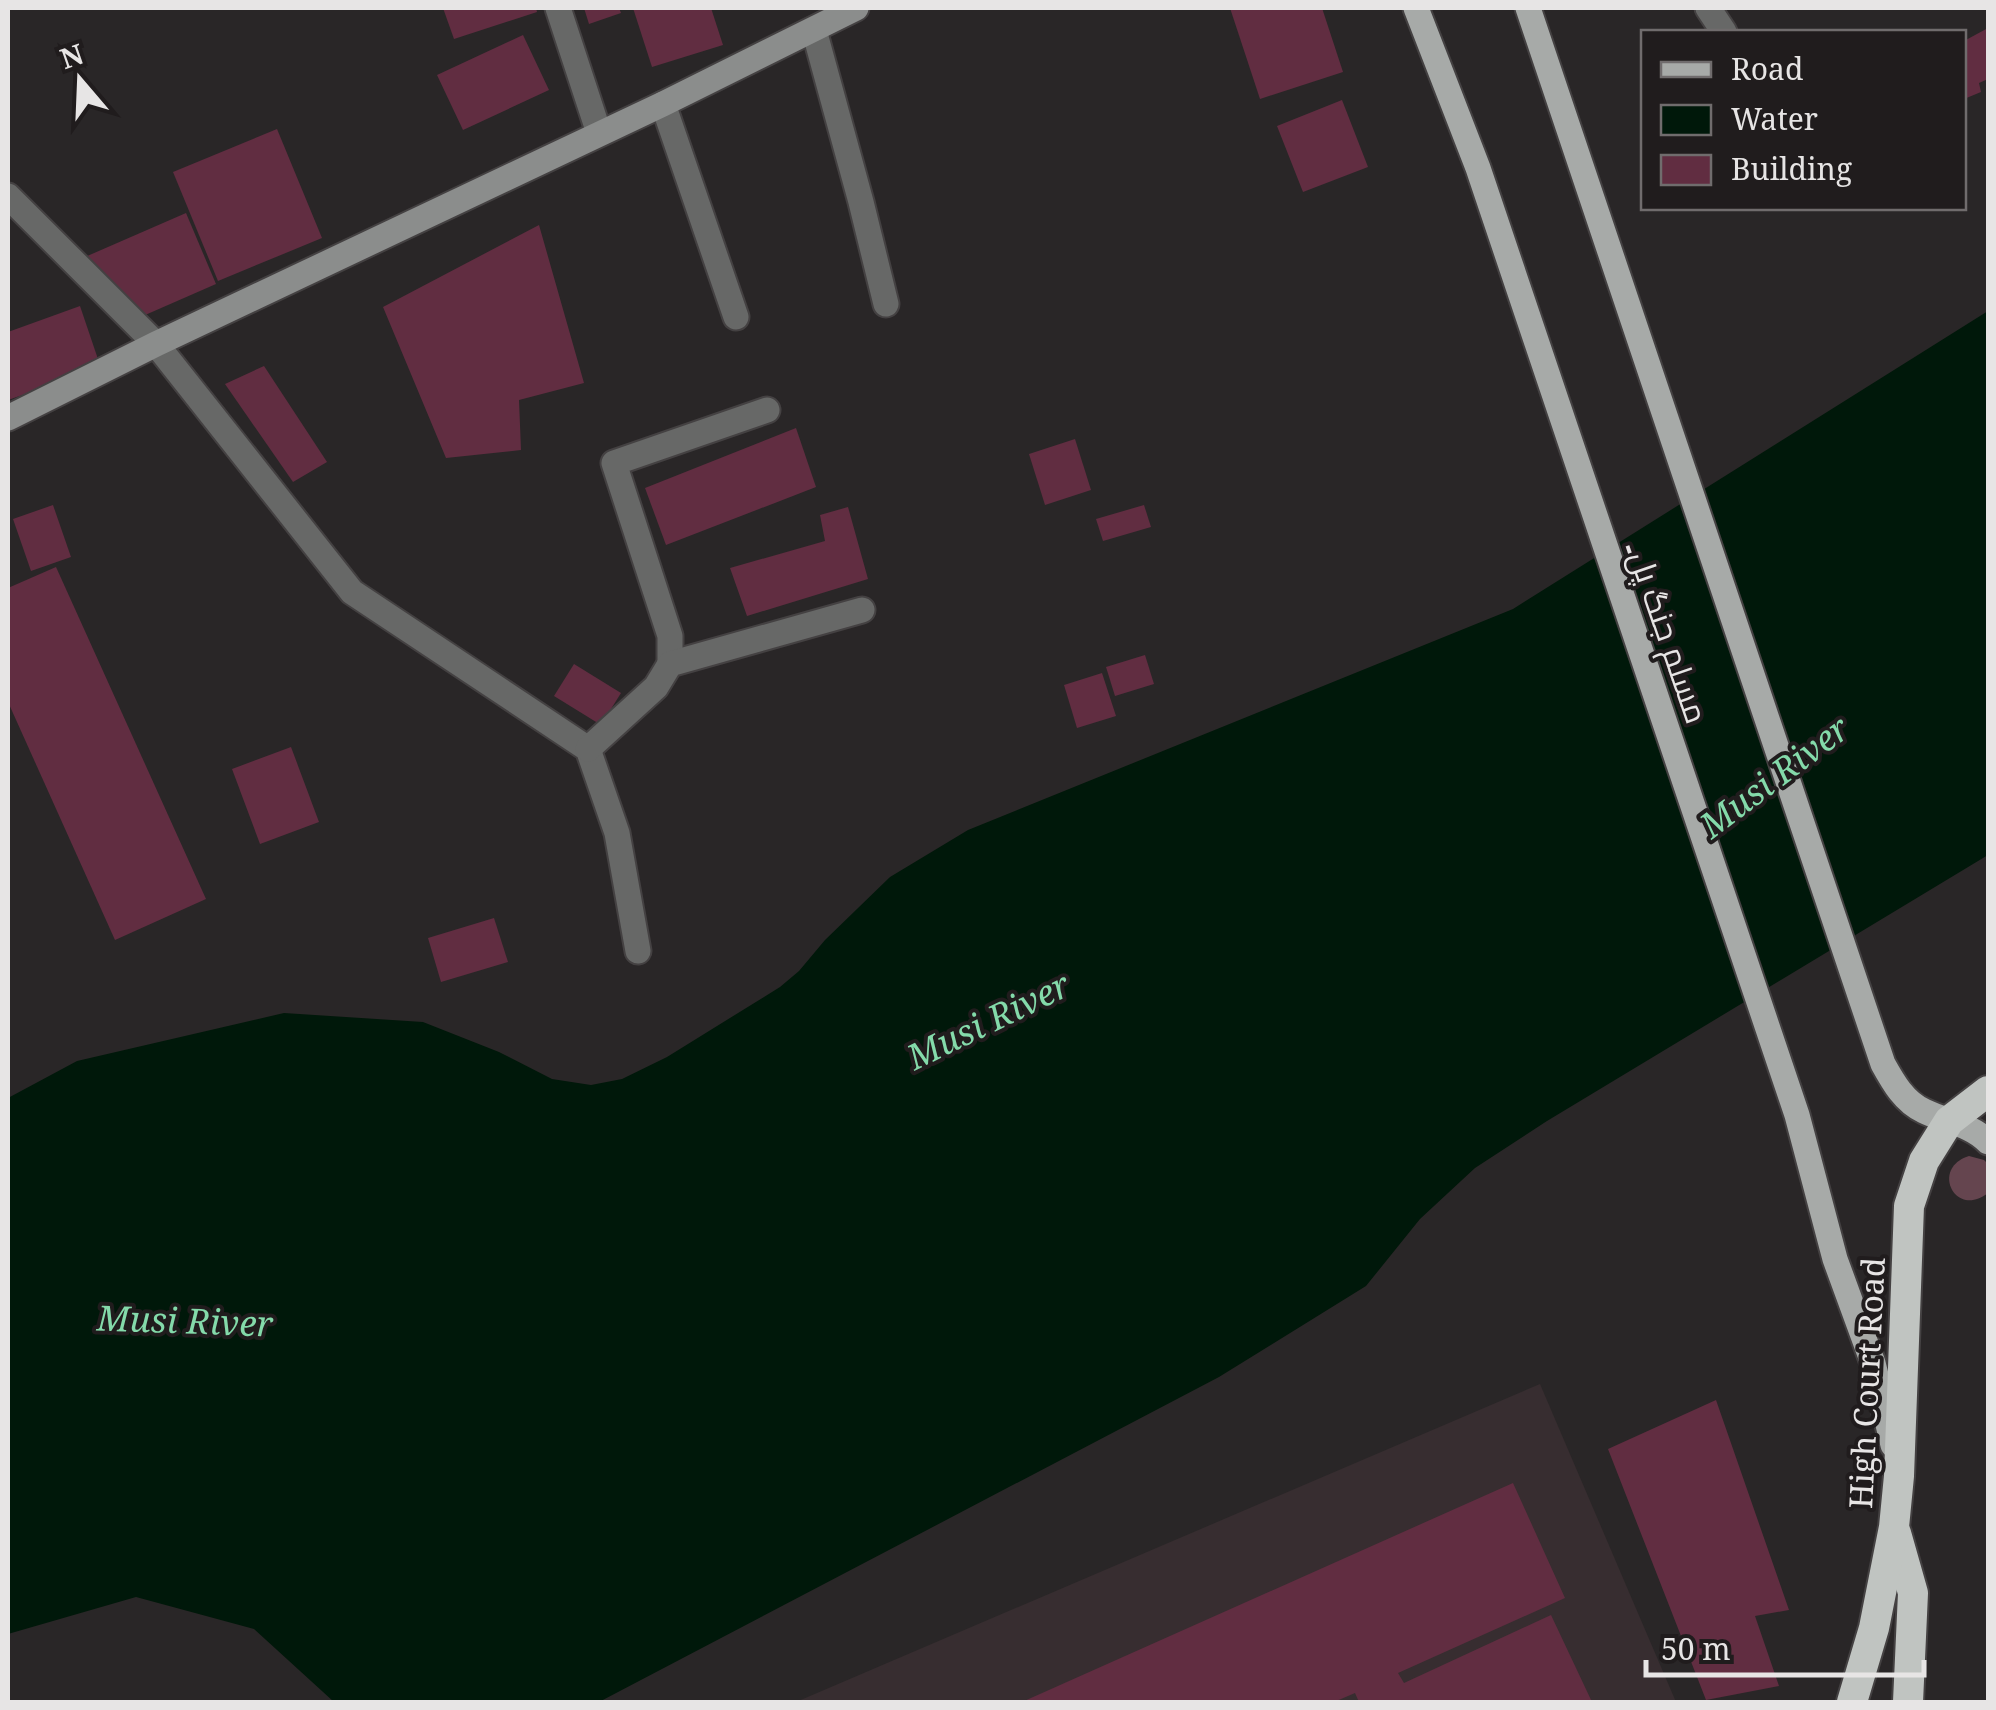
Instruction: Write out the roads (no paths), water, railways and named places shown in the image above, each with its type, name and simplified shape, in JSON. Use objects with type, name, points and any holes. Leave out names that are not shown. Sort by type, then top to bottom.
[{"type":"highway","name":"High Court Road","points":[[1852,1702],[1874,1628],[1894,1526],[1909,1206],[1924,1161],[1949,1121],[1988,1091]]},
{"type":"highway","points":[[1894,1526],[1914,1594],[1908,1702]]},
{"type":"main road","points":[[8,418],[856,8]]},
{"type":"main road","name":"مسلم جنگ پل۔","points":[[1416,8],[1478,168],[1797,1115],[1835,1258],[1873,1363],[1899,1476]]},
{"type":"main road","name":"مسلم جنگ پل۔","points":[[1528,8],[1883,1064],[1898,1090],[1920,1110],[1978,1132],[1988,1142]]},
{"type":"street","points":[[558,8],[598,133]]},
{"type":"street","points":[[1708,8],[1723,30]]},
{"type":"street","points":[[814,30],[886,304]]},
{"type":"street","points":[[664,104],[736,317]]},
{"type":"street","points":[[13,211],[156,344],[352,592],[588,749],[617,833],[638,951]]},
{"type":"street","points":[[588,749],[656,688],[670,664],[670,636],[614,464],[767,410]]},
{"type":"street","points":[[670,664],[862,610]]},
{"type":"water","name":"Musi River","points":[[1988,311],[1988,855],[1475,1168],[1420,1219],[1366,1286],[1219,1377],[599,1702],[334,1702],[254,1629],[136,1597],[8,1634],[8,1098],[77,1061],[284,1013],[423,1022],[499,1052],[552,1079],[591,1085],[622,1079],[667,1057],[780,987],[890,877],[968,830],[1513,609]]}]
